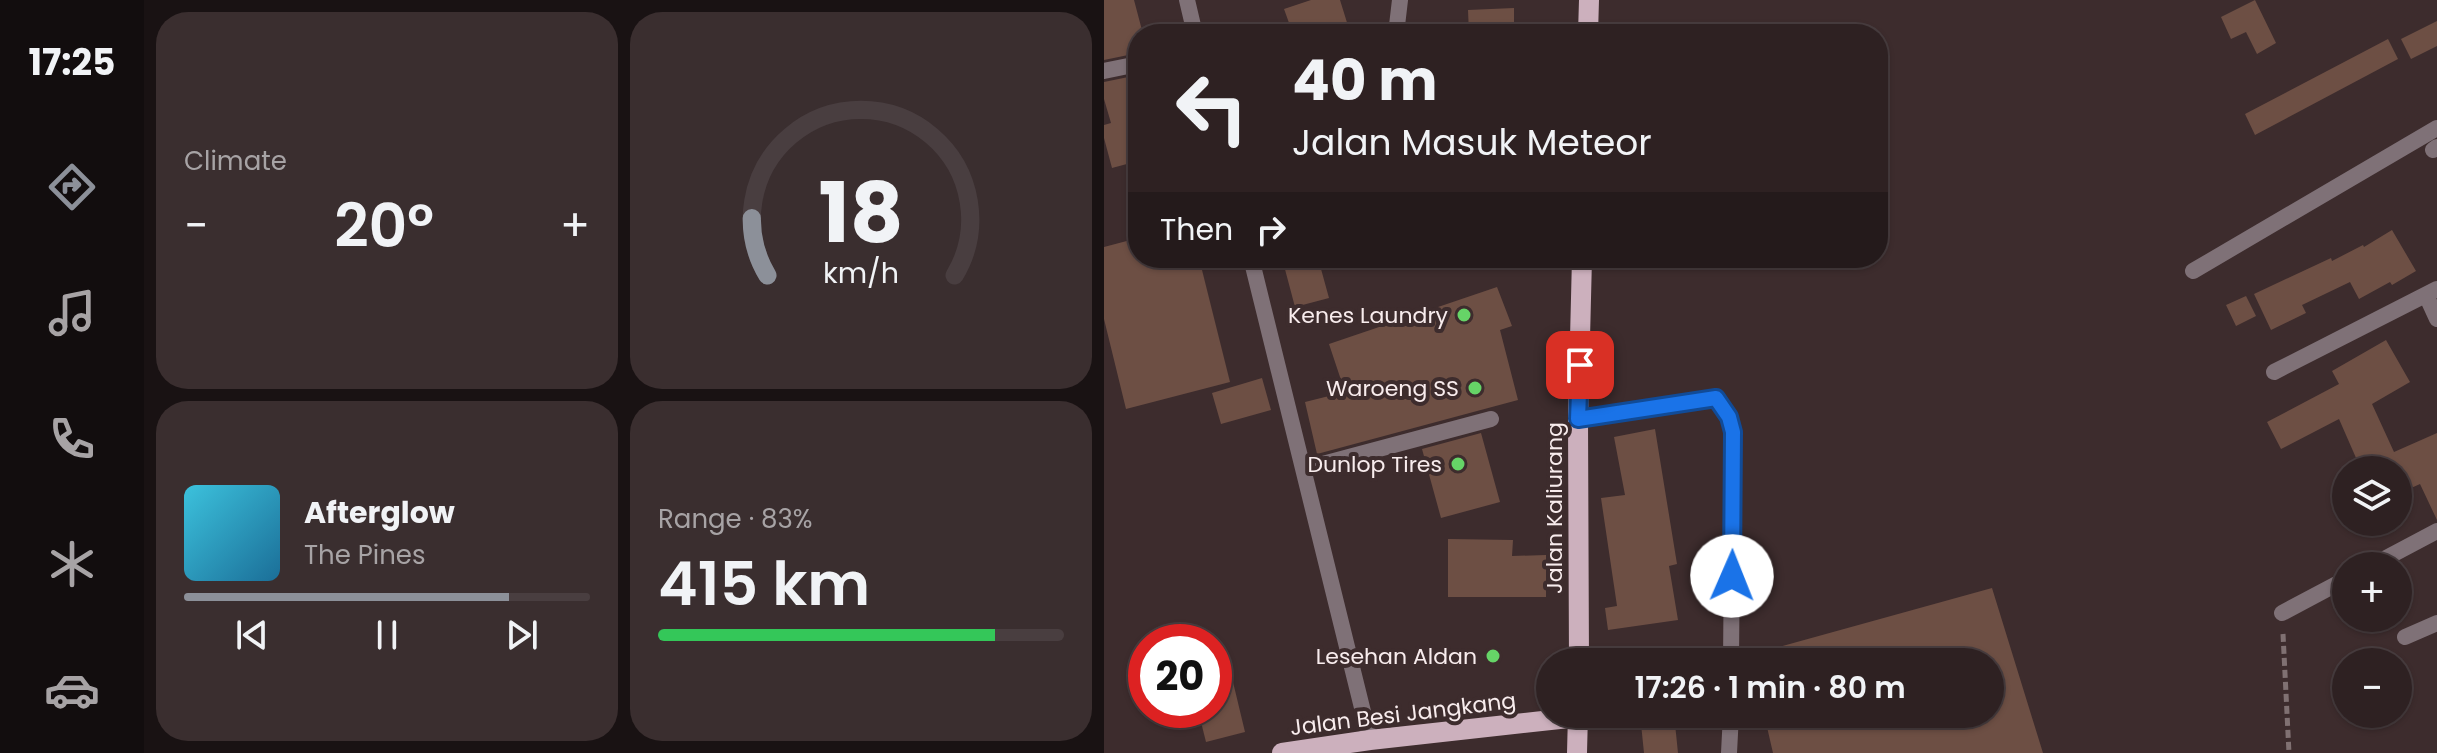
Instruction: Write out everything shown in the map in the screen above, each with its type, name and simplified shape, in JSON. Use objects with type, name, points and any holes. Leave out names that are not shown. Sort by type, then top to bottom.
[{"type":"main road","points":[[1588,24],[1589,0]]},
{"type":"main road","name":"Jalan Kaliurang","points":[[1579,648],[1578,419],[1582,268]]},
{"type":"main road","name":"Jalan Besi Jangkang","points":[[1282,753],[1536,720]]},
{"type":"main road","points":[[1577,753],[1578,728]]},
{"type":"street","points":[[1187,0],[1193,24]]},
{"type":"street","points":[[1397,24],[1400,0]]},
{"type":"street","points":[[1104,71],[1128,66]]},
{"type":"street","points":[[2193,271],[2437,128]]},
{"type":"street","points":[[1254,268],[1370,740]]},
{"type":"street","points":[[2274,372],[2431,292],[2437,319]]},
{"type":"street","points":[[1578,419],[1716,398],[1729,417],[1733,432],[1731,648]]},
{"type":"street","points":[[1304,469],[1491,419]]},
{"type":"street","points":[[2397,552],[2437,531]]},
{"type":"street","points":[[2282,613],[2332,586]]},
{"type":"street","points":[[2405,637],[2437,623]]},
{"type":"street","points":[[1729,753],[1731,728]]},
{"type":"path","points":[[2282,613],[2289,753]]},
{"type":"building","points":[[1104,0],[1134,0],[1140,24],[1128,24],[1128,55],[1104,60]]},
{"type":"building","points":[[1311,0],[1340,0],[1347,24],[1289,24],[1284,9]]},
{"type":"building","points":[[2255,0],[2276,43],[2257,54],[2246,32],[2231,39],[2221,17]]},
{"type":"building","points":[[1514,8],[1514,24],[1469,24],[1468,10]]},
{"type":"building","points":[[2437,21],[2437,46],[2411,59],[2401,39]]},
{"type":"building","points":[[2388,39],[2398,59],[2255,135],[2245,114]]},
{"type":"building","points":[[1128,77],[1128,164],[1112,168],[1104,138],[1104,125],[1111,123],[1104,99],[1104,82]]},
{"type":"building","points":[[2392,230],[2416,271],[2359,299],[2350,282],[2302,305],[2306,313],[2271,330],[2254,294],[2331,258],[2332,261],[2364,247]]},
{"type":"building","points":[[1128,241],[1128,268],[1202,268],[1230,382],[1126,409],[1104,319],[1104,247]]},
{"type":"building","points":[[1285,268],[1321,268],[1329,298],[1295,307]]},
{"type":"building","points":[[1497,287],[1512,326],[1500,330],[1518,400],[1317,454],[1305,402],[1345,392],[1329,344]]},
{"type":"building","points":[[2246,296],[2256,316],[2236,326],[2226,305]]},
{"type":"building","points":[[2386,340],[2410,382],[2372,404],[2394,452],[2437,433],[2437,520],[2420,484],[2412,488],[2412,456],[2355,456],[2339,419],[2281,449],[2267,422],[2339,384],[2332,371]]},
{"type":"building","points":[[1262,378],[1271,410],[1221,424],[1212,393]]},
{"type":"building","points":[[1655,429],[1677,564],[1669,566],[1678,620],[1608,630],[1605,608],[1617,606],[1601,498],[1625,495],[1614,437]]},
{"type":"building","name":"Dunlop Tires","points":[[1481,433],[1500,502],[1441,518],[1422,449]]},
{"type":"building","points":[[1448,539],[1513,540],[1512,556],[1546,555],[1546,597],[1448,597]]},
{"type":"building","points":[[1992,588],[2043,753],[1773,753],[1767,728],[2004,728],[2004,648],[1775,648]]},
{"type":"building","points":[[1232,682],[1245,732],[1206,742],[1202,728],[1232,728]]},
{"type":"building","points":[[1641,728],[1675,728],[1678,753],[1644,753]]},
{"type":"place","name":"Kenes Laundry","points":[[1464,315]]},
{"type":"place","name":"Waroeng SS","points":[[1475,388]]},
{"type":"place","name":"Dunlop Tires","points":[[1458,464]]},
{"type":"place","name":"Lesehan Aldan","points":[[1493,656]]},
{"type":"route","points":[[1580,365],[1578,419],[1716,398],[1729,417],[1733,432],[1732,576]]}]
